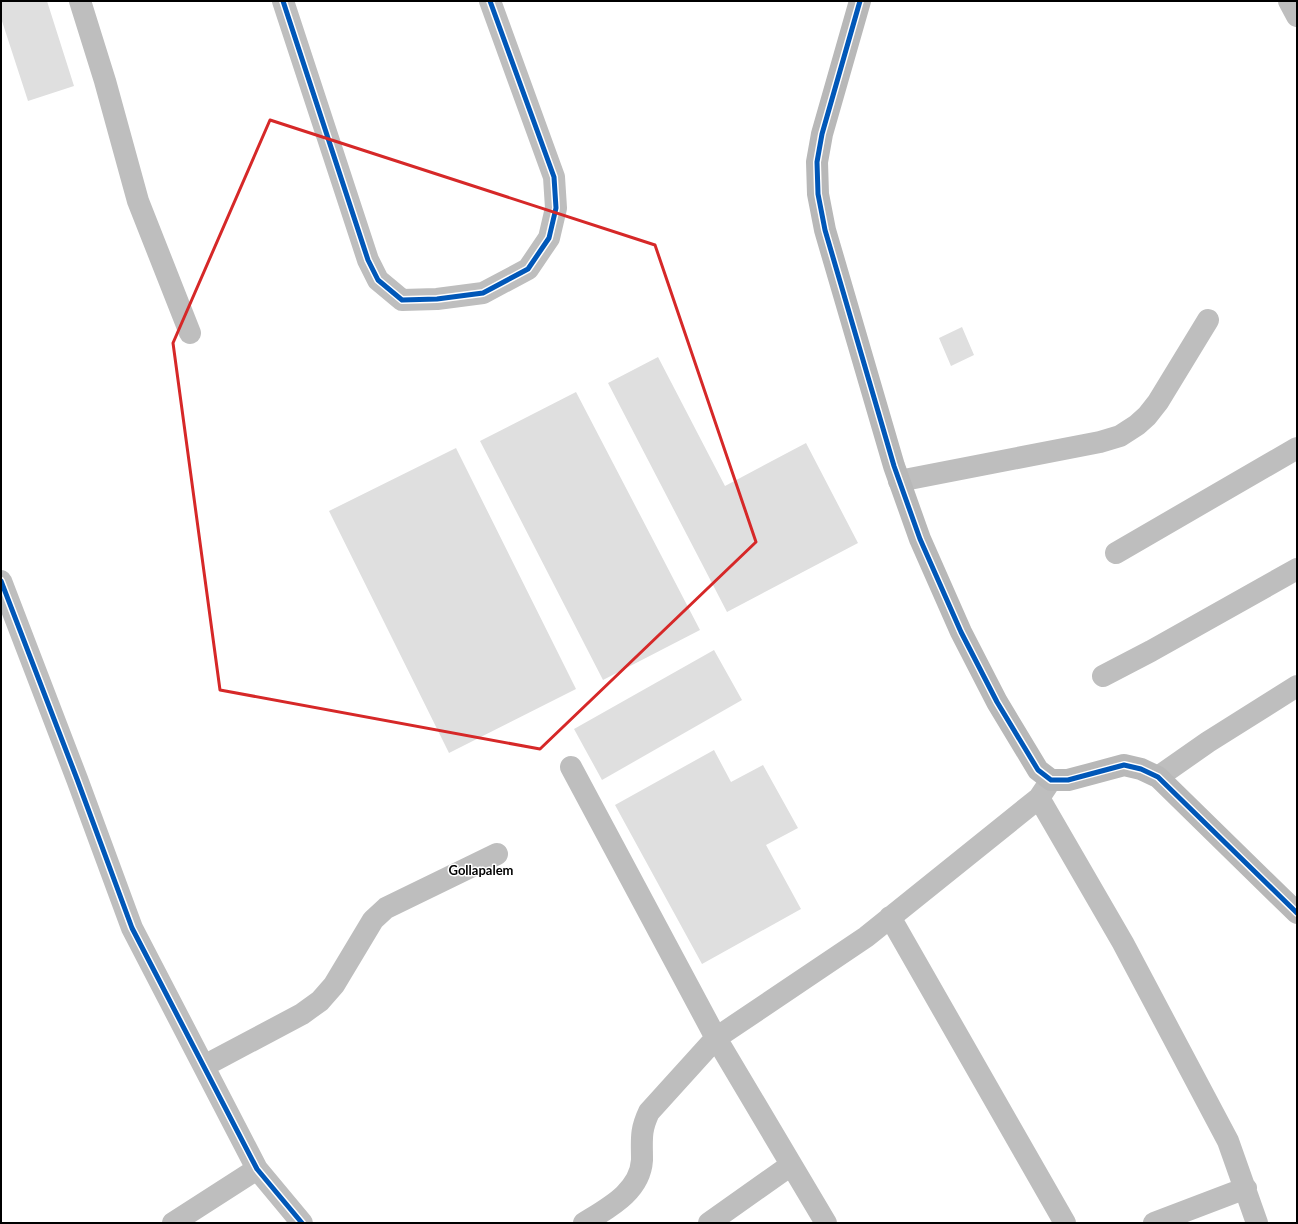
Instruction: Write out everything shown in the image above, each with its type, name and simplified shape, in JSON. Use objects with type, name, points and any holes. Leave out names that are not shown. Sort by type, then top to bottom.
[{"type":"street","points":[[80,1],[105,81],[138,201],[190,333]]},
{"type":"street","points":[[283,1],[368,260],[378,280],[402,300],[437,299],[483,293],[528,269],[549,238],[556,208],[554,177],[490,1]]},
{"type":"street","points":[[860,1],[822,134],[817,162],[818,194],[825,230],[900,481],[920,539],[961,632],[1001,708],[1038,770],[1045,789],[1123,943],[1228,1141],[1246,1188],[1257,1223]]},
{"type":"street","points":[[1289,1],[1297,16]]},
{"type":"street","points":[[900,481],[1100,442],[1120,436],[1137,425],[1147,416],[1158,402],[1208,320]]},
{"type":"street","points":[[1116,553],[1297,448]]},
{"type":"street","points":[[1103,676],[1297,570]]},
{"type":"street","points":[[1,581],[132,928],[257,1169],[302,1223]]},
{"type":"street","points":[[1158,777],[1208,742],[1297,686]]},
{"type":"street","points":[[584,1223],[617,1202],[630,1189],[638,1177],[642,1162],[643,1124],[649,1112],[716,1038],[866,937],[1045,789],[1068,780],[1124,765],[1141,769],[1158,777],[1297,913]]},
{"type":"street","points":[[571,767],[716,1038],[826,1223]]},
{"type":"street","points":[[204,1066],[302,1014],[320,1001],[334,985],[373,920],[386,908],[497,854]]},
{"type":"street","points":[[890,917],[1065,1223]]},
{"type":"street","points":[[709,1223],[791,1165]]},
{"type":"street","points":[[173,1223],[257,1169]]},
{"type":"street","points":[[1154,1223],[1246,1188]]},
{"type":"highlighted area","points":[[270,120],[655,245],[756,542],[540,749],[220,690],[173,343]]},
{"type":"building","points":[[1,1],[47,1],[74,86],[28,101],[1,18]]},
{"type":"building","points":[[962,327],[974,355],[951,366],[939,338]]},
{"type":"building","points":[[658,357],[725,486],[806,443],[858,543],[727,612],[608,383]]},
{"type":"building","points":[[576,392],[700,630],[603,680],[480,441]]},
{"type":"building","points":[[456,448],[576,689],[449,753],[329,511]]},
{"type":"building","points":[[714,650],[742,700],[602,780],[574,729]]},
{"type":"building","points":[[714,750],[731,782],[763,765],[798,828],[766,845],[801,909],[702,964],[615,805]]},
{"type":"cycle path","points":[[283,1],[368,260],[378,280],[402,300],[437,299],[483,293],[528,269],[549,238],[556,208],[554,177],[490,1]]},
{"type":"cycle path","points":[[860,1],[822,134],[817,162],[818,194],[825,230],[894,466],[920,539],[961,632],[997,702],[1038,770],[1051,780],[1068,780],[1124,765],[1141,769],[1158,777],[1297,913]]},
{"type":"cycle path","points":[[1,581],[132,928],[257,1169],[302,1223]]},
{"type":"district","name":"Gollapalem","points":[[481,870]]}]
